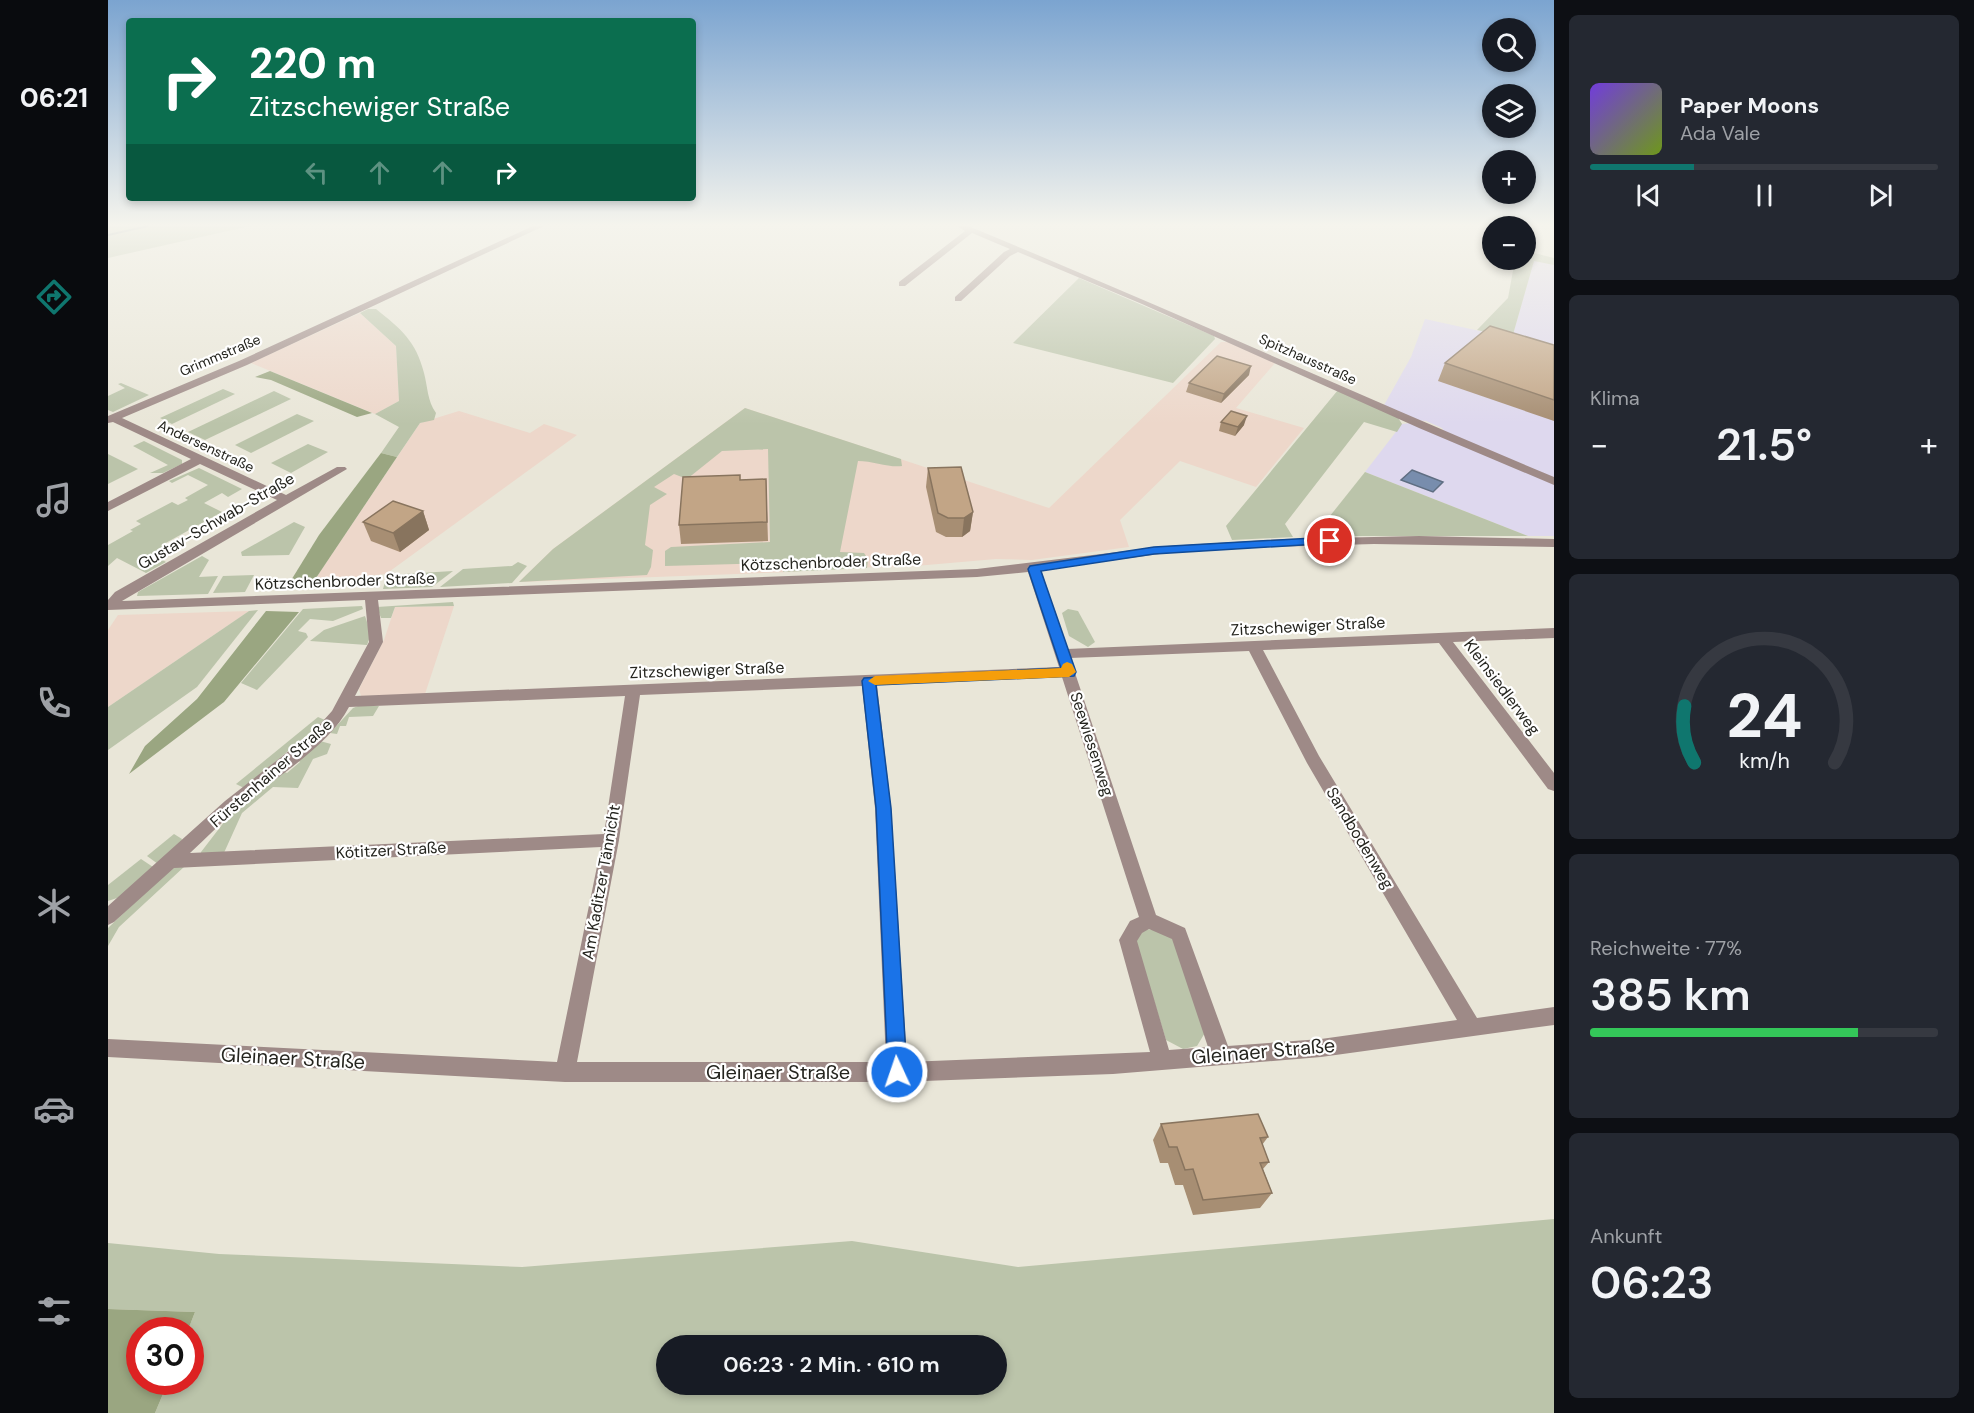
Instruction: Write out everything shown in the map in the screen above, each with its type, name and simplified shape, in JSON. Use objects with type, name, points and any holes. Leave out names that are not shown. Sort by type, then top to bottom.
[{"type":"street","name":"Grimmstraße","points":[[111,419],[243,363],[397,292]]},
{"type":"street","points":[[958,299],[966,292]]},
{"type":"street","name":"Spitzhausstraße","points":[[1119,292],[1423,426],[1554,481]]},
{"type":"street","name":"Andersenstraße","points":[[111,419],[286,500]]},
{"type":"street","points":[[108,507],[200,459]]},
{"type":"street","name":"Gustav-Schwab-Straße","points":[[109,606],[120,595],[341,469]]},
{"type":"street","name":"Kötzschenbroder Straße","points":[[109,606],[1034,569],[1154,551],[1206,546],[1369,539],[1554,543]]},
{"type":"street","name":"Seewiesenweg","points":[[1034,569],[1064,654],[1149,920]]},
{"type":"street","name":"Fürstenhainer Straße","points":[[108,917],[231,805],[318,736],[346,702],[376,642],[371,596]]},
{"type":"street","name":"Zitzschewiger Straße","points":[[1064,654],[1554,633]]},
{"type":"street","name":"Kleinsiedlerweg","points":[[1443,638],[1554,785]]},
{"type":"street","name":"Sandbodenweg","points":[[1254,647],[1313,759],[1471,1026]]},
{"type":"street","name":"Zitzschewiger Straße","points":[[346,702],[1069,672]]},
{"type":"street","points":[[869,681],[883,808],[897,1072]]},
{"type":"street","name":"Am Kaditzer Tännicht","points":[[565,1072],[611,840],[633,691]]},
{"type":"street","name":"Kötitzer Straße","points":[[171,861],[611,840]]},
{"type":"street","points":[[1162,1059],[1128,940],[1136,927],[1149,920],[1179,934],[1221,1055]]},
{"type":"street","name":"Gleinaer Straße","points":[[108,1048],[565,1072],[897,1072],[1113,1064],[1321,1048],[1554,1016]]},
{"type":"shaded area","points":[[1525,292],[1554,292],[1554,478],[1446,434],[1442,428],[1426,421],[1413,420],[1383,407],[1411,357],[1425,319],[1512,338]]},
{"type":"shaded area","points":[[360,313],[396,346],[399,401],[375,414],[251,363]]},
{"type":"shaded area","points":[[1221,342],[1228,342],[1275,363],[1236,408],[1304,428],[1256,487],[1180,461],[1120,520],[1129,547],[1032,560],[996,559],[904,567],[822,568],[790,572],[519,582],[553,549],[745,408],[1049,508]]},
{"type":"shaded area","points":[[459,411],[530,433],[544,424],[577,435],[386,574],[314,581],[420,423]]},
{"type":"shaded area","points":[[1411,423],[1554,483],[1554,536],[1528,536],[1365,472],[1402,424]]},
{"type":"shaded area","points":[[454,606],[425,694],[361,696],[359,689],[384,640],[395,607]]},
{"type":"shaded area","points":[[249,611],[108,707],[108,630],[118,615]]},
{"type":"green space","points":[[1065,292],[1111,292],[1214,336],[1215,339],[1173,383],[1013,343]]},
{"type":"green space","points":[[1509,292],[1525,292],[1512,338],[1477,330],[1508,298]]},
{"type":"green space","points":[[368,309],[376,309],[412,344],[421,362],[429,399],[436,413],[434,420],[420,423],[397,457],[381,453],[399,427],[375,414],[399,401],[396,346],[360,313]]},
{"type":"green space","points":[[270,371],[372,413],[357,417],[271,380],[255,377]]},
{"type":"green space","points":[[121,383],[149,395],[113,412],[108,410],[108,396],[125,388],[118,384]]},
{"type":"green space","points":[[223,389],[235,394],[172,424],[160,418]]},
{"type":"green space","points":[[1338,390],[1397,416],[1402,424],[1397,432],[1364,422],[1285,524],[1293,537],[1232,540],[1226,526]]},
{"type":"green space","points":[[274,391],[291,399],[205,440],[188,432]]},
{"type":"green space","points":[[745,408],[901,459],[902,466],[858,461],[840,552],[864,553],[868,559],[867,568],[783,572],[784,566],[778,563],[665,566],[665,551],[671,547],[770,542],[768,449],[722,451],[687,479],[674,474],[654,487],[667,494],[650,505],[645,545],[653,550],[651,567],[647,575],[519,582],[553,549]]},
{"type":"green space","points":[[297,414],[314,421],[251,453],[235,445]]},
{"type":"green space","points":[[144,441],[182,460],[182,464],[163,473],[150,473],[168,465],[133,446]]},
{"type":"green space","points":[[308,444],[328,452],[291,473],[271,463]]},
{"type":"green space","points":[[381,453],[397,457],[314,581],[290,582],[319,535]]},
{"type":"green space","points":[[108,454],[138,469],[108,484]]},
{"type":"green space","points":[[199,468],[242,489],[228,497],[222,493],[204,503],[222,512],[162,545],[167,548],[154,555],[166,562],[146,573],[117,558],[108,566],[108,545],[141,524],[136,521],[172,502],[178,505],[188,500],[185,498],[208,485],[188,475],[172,483],[169,481]]},
{"type":"green space","points":[[1365,472],[1528,536],[1314,536]]},
{"type":"green space","points":[[294,522],[305,527],[289,555],[242,556],[241,552]]},
{"type":"green space","points":[[202,556],[209,560],[199,577],[218,576],[208,594],[137,596],[138,592]]},
{"type":"green space","points":[[518,562],[527,566],[512,583],[440,587],[463,569],[512,566]]},
{"type":"green space","points":[[453,571],[432,587],[383,589],[387,575]]},
{"type":"green space","points":[[254,575],[245,592],[213,593],[223,576]]},
{"type":"green space","points":[[453,602],[454,606],[395,607],[391,618],[381,618],[377,607]]},
{"type":"green space","points":[[362,606],[363,609],[333,621],[310,619],[298,631],[306,633],[308,637],[257,690],[241,683],[303,609]]},
{"type":"green space","points":[[1068,609],[1078,611],[1095,642],[1088,647],[1069,636],[1062,613]]},
{"type":"green space","points":[[258,610],[197,687],[108,750],[108,707],[249,611]]},
{"type":"green space","points":[[266,611],[299,612],[224,702],[129,774],[145,746],[197,699]]},
{"type":"green space","points":[[365,616],[371,634],[367,645],[310,641],[324,630]]},
{"type":"green space","points":[[379,706],[373,716],[349,717],[346,726],[340,726],[337,734],[330,733],[353,708]]},
{"type":"green space","points":[[318,717],[325,720],[244,788],[236,784]]},
{"type":"green space","points":[[320,741],[331,744],[327,754],[313,759],[298,788],[273,787],[242,813],[223,855],[201,856],[201,852],[238,804],[281,770],[287,773],[300,762],[295,758]]},
{"type":"green space","points":[[174,834],[182,839],[181,842],[158,864],[147,856]]},
{"type":"green space","points":[[141,859],[153,867],[126,895],[108,901],[108,885]]},
{"type":"green space","points":[[173,866],[185,866],[119,927],[108,946],[108,928]]},
{"type":"green space","points":[[1142,929],[1164,930],[1179,945],[1206,1031],[1197,1046],[1183,1049],[1166,1040],[1136,942]]},
{"type":"green space","points":[[1554,1219],[1554,1413],[155,1413],[163,1395],[204,1395],[204,1317],[193,1317],[195,1312],[108,1309],[108,1243],[219,1254],[522,1267],[852,1241],[1018,1267]]},
{"type":"green space","points":[[108,1309],[195,1312],[193,1317],[126,1317],[126,1395],[163,1395],[155,1413],[108,1413]]},
{"type":"water","points":[[1412,470],[1443,482],[1433,492],[1401,480]]},
{"type":"building","points":[[1490,326],[1554,345],[1554,400],[1445,363]]},
{"type":"building","points":[[1217,356],[1251,366],[1224,394],[1189,383]]},
{"type":"building","points":[[1231,411],[1247,416],[1238,427],[1221,422]]},
{"type":"building","points":[[961,467],[973,512],[964,518],[948,518],[938,513],[928,468]]},
{"type":"building","points":[[740,475],[740,480],[766,479],[767,522],[679,525],[683,477]]},
{"type":"building","points":[[393,501],[423,511],[393,533],[363,522]]},
{"type":"building","points":[[1258,1114],[1268,1137],[1260,1138],[1269,1162],[1260,1163],[1272,1193],[1203,1200],[1193,1169],[1185,1170],[1177,1147],[1169,1147],[1161,1124]]},
{"type":"slow traffic","points":[[875,681],[1069,672],[1067,667]]},
{"type":"route","points":[[897,1072],[883,808],[869,681],[1069,672],[1034,569],[1195,547],[1330,541]]}]
